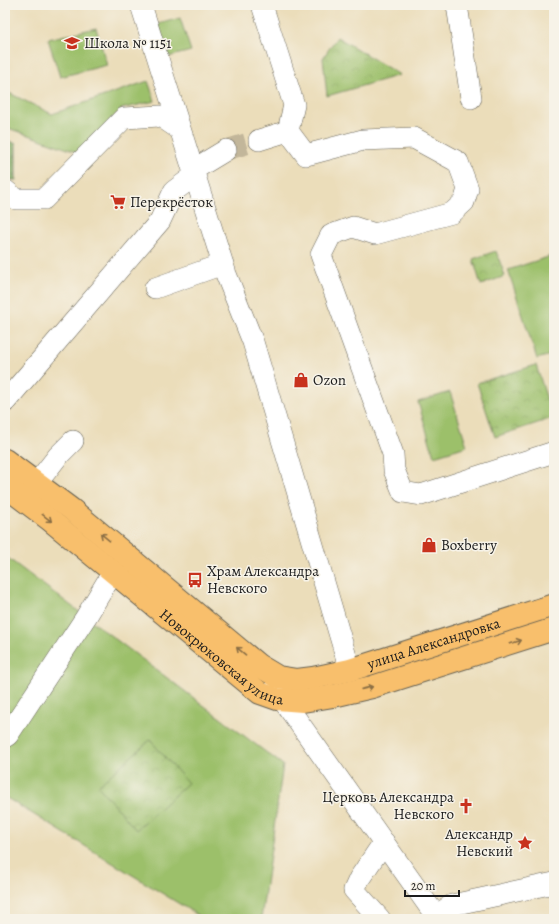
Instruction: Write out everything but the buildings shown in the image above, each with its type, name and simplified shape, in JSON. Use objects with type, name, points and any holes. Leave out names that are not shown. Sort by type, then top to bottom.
[{"type":"main road","name":"Новокрюковская улица","points":[[5,460],[71,509],[258,665],[278,677],[297,680],[313,678]]},
{"type":"main road","name":"Новокрюковская улица","points":[[5,486],[113,572],[260,693],[293,700],[333,696],[372,687],[478,654]]},
{"type":"main road","name":"улица Александровка","points":[[313,678],[350,670],[554,605]]},
{"type":"main road","name":"улица Александровка","points":[[478,654],[554,629]]},
{"type":"street","points":[[262,5],[294,105],[288,131],[306,155],[363,140],[414,138],[458,162],[468,189],[464,202],[452,213],[375,234],[353,227],[331,234],[321,255],[393,454],[394,470],[403,492],[421,495],[554,452]]},
{"type":"street","points":[[457,5],[471,98]]},
{"type":"street","points":[[147,15],[179,128],[223,264],[253,342],[350,670]]},
{"type":"street","points":[[5,190],[16,199],[44,199],[124,118],[160,116],[179,128]]},
{"type":"street","points":[[258,140],[288,131]]},
{"type":"street","points":[[5,402],[160,221],[174,192],[194,173],[226,150]]},
{"type":"street","points":[[155,288],[223,264]]},
{"type":"street","points":[[24,500],[58,456],[73,441]]},
{"type":"street","points":[[5,736],[8,735],[86,617],[113,572]]},
{"type":"street","points":[[258,665],[293,700],[304,730]]},
{"type":"street","points":[[293,700],[313,678]]},
{"type":"street","points":[[260,693],[304,730],[437,917],[452,905],[554,883]]},
{"type":"street","points":[[304,730],[317,704],[333,696]]},
{"type":"street","points":[[380,919],[354,890],[358,879],[384,842]]},
{"type":"green space","points":[[180,18],[191,51],[168,57],[158,24]]},
{"type":"green space","points":[[96,28],[107,65],[60,77],[48,39]]},
{"type":"green space","points":[[337,37],[400,75],[327,96],[323,58]]},
{"type":"green space","points":[[148,81],[155,101],[121,109],[82,154],[5,127],[5,91],[52,114]]},
{"type":"green space","points":[[5,139],[16,144],[16,180],[5,180]]},
{"type":"green space","points":[[496,251],[505,276],[481,285],[473,259]]},
{"type":"green space","points":[[554,255],[554,354],[537,359],[508,270]]},
{"type":"green space","points":[[536,365],[553,418],[495,437],[477,383]]},
{"type":"green space","points":[[450,392],[467,446],[434,456],[418,402]]},
{"type":"green space","points":[[5,556],[283,765],[261,919],[204,919],[5,797]]},
{"type":"green space","points":[[150,740],[188,783],[136,830],[98,786]]},
{"type":"tunnel","points":[[226,150],[259,140]]},
{"type":"place","name":"Школа № 1151","points":[[72,43]]},
{"type":"place","name":"Перекрёсток","points":[[118,202]]},
{"type":"place","name":"Ozon","points":[[301,380]]},
{"type":"place","name":"Boxberry","points":[[429,545]]},
{"type":"place","name":"Храм Александра Невского","points":[[195,580]]},
{"type":"place","name":"Церковь Александра Невского","points":[[466,806]]},
{"type":"place","name":"Александр Невский","points":[[525,843]]}]
